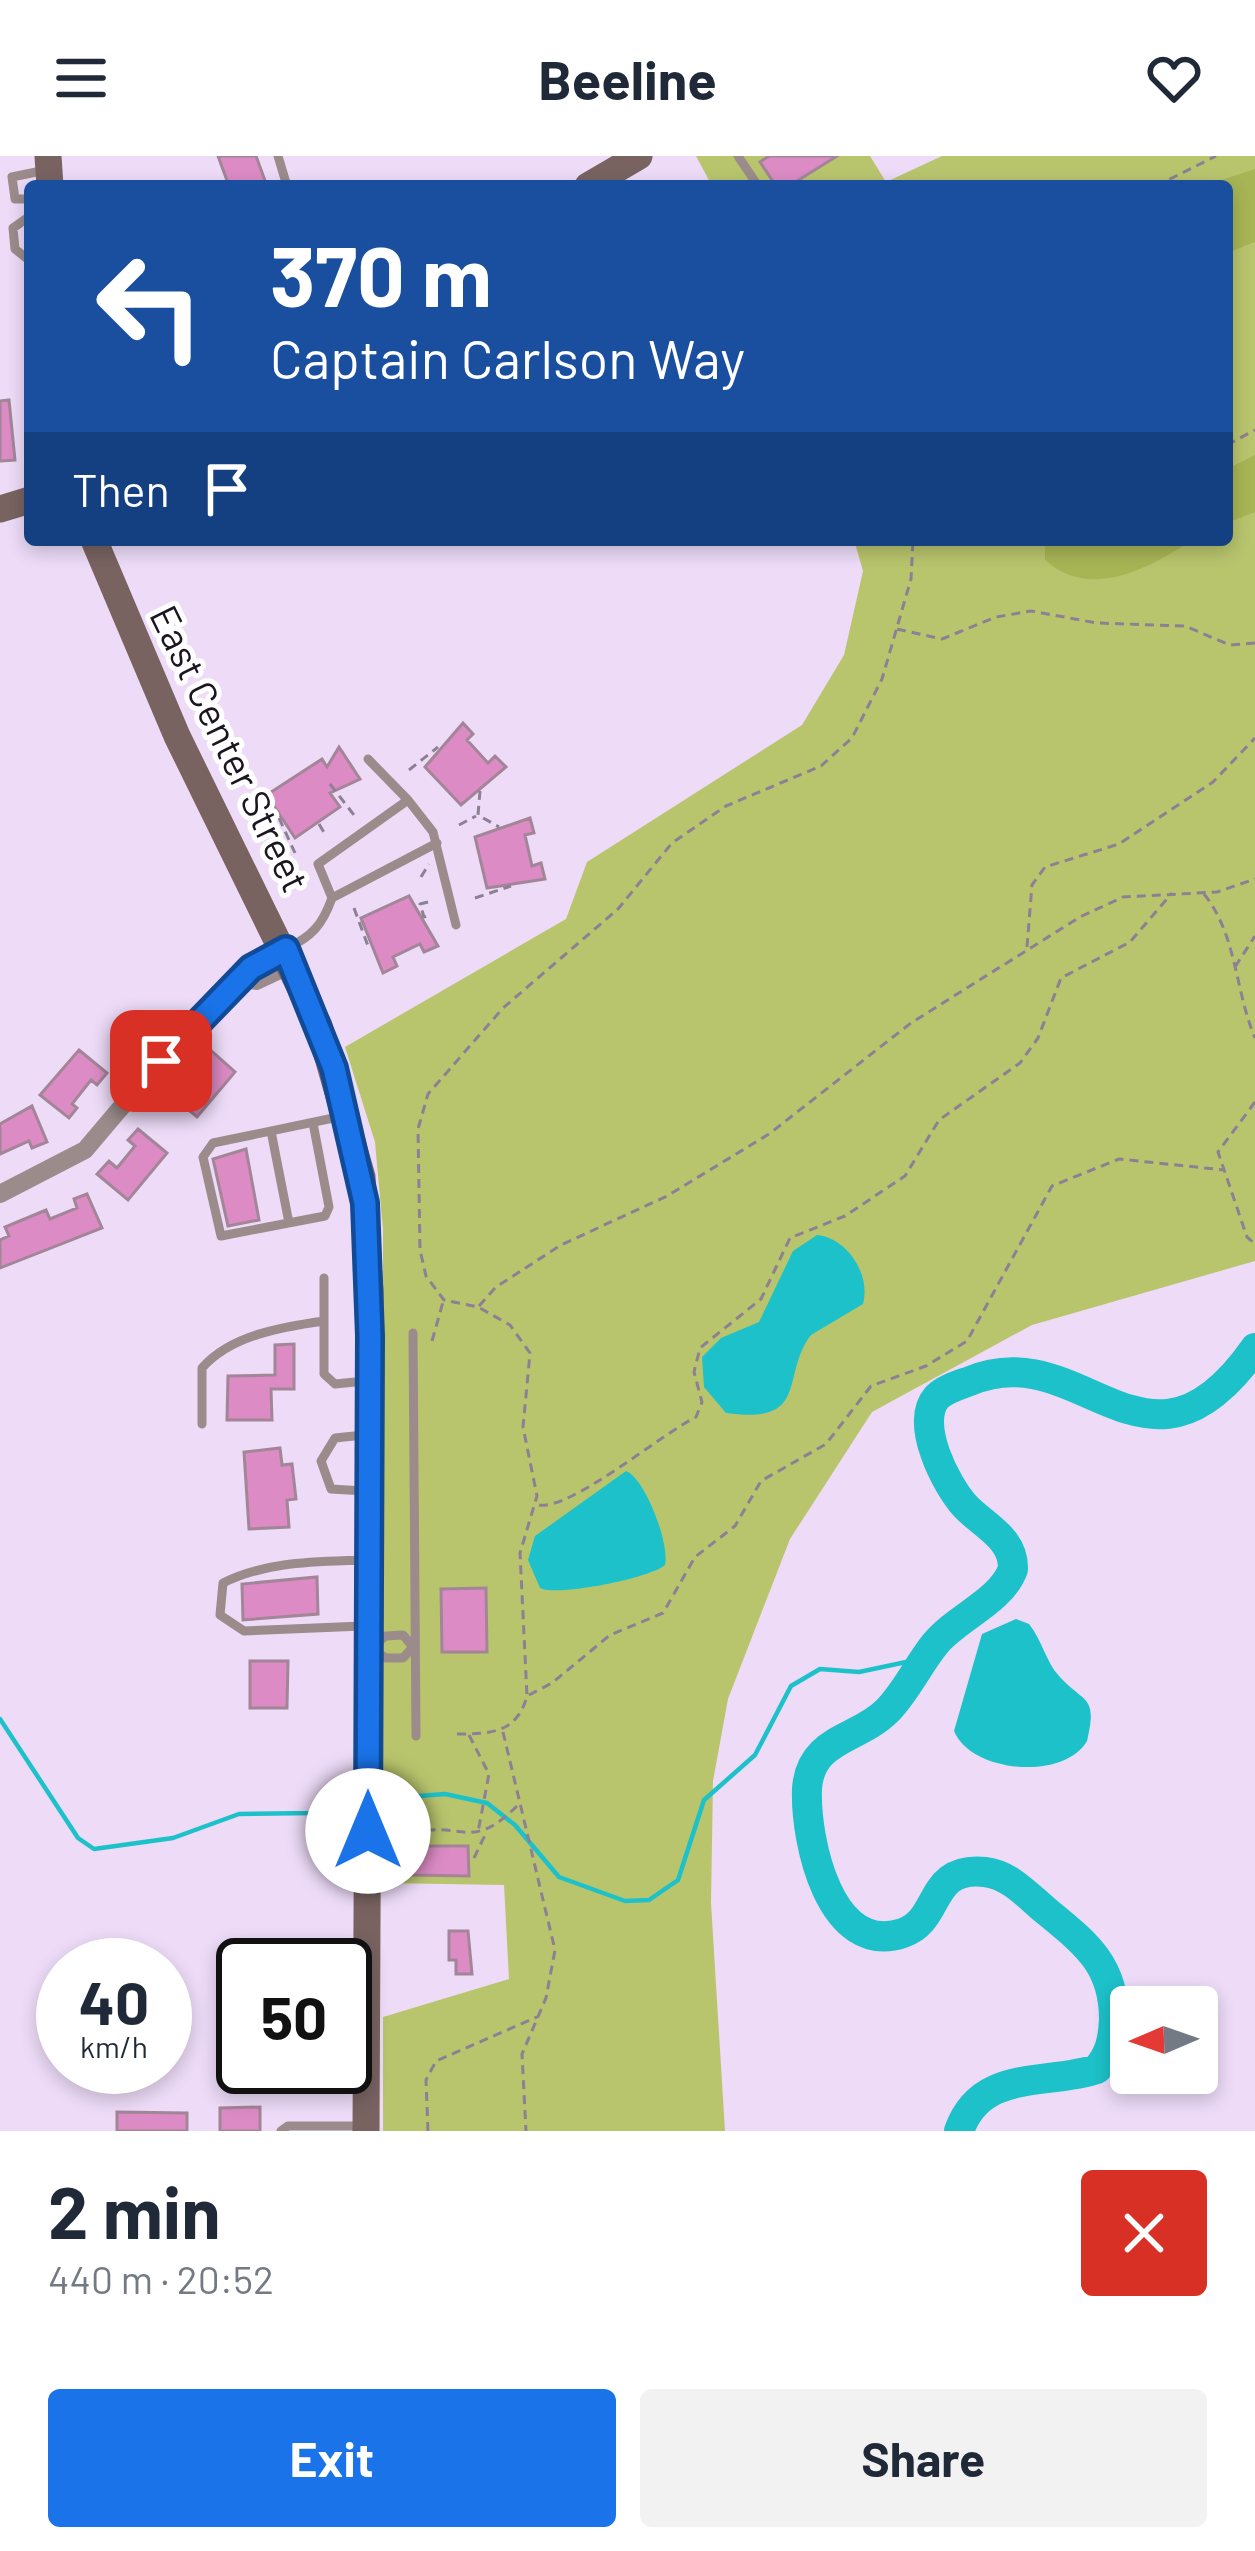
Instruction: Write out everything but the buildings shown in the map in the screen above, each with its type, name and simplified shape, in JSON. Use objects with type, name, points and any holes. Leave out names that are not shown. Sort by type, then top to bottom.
[{"type":"main road","points":[[598,180],[639,156]]},
{"type":"main road","name":"East Center Street","points":[[97,546],[177,736],[289,956],[349,1115],[365,1203],[370,1381],[367,2128]]},
{"type":"street","points":[[0,1194],[54,1171],[85,1150],[201,1013],[245,979],[256,981],[289,956]]},
{"type":"lane","points":[[24,199],[15,199],[12,177],[49,170]]},
{"type":"lane","points":[[0,187],[13,185]]},
{"type":"lane","points":[[24,220],[13,228],[15,248],[24,256]]},
{"type":"lane","points":[[368,759],[408,800],[436,843],[456,925]]},
{"type":"lane","points":[[332,898],[318,865],[408,800]]},
{"type":"lane","points":[[289,956],[315,933],[332,898],[436,843]]},
{"type":"lane","points":[[314,1123],[329,1207],[325,1216],[221,1236],[203,1157],[213,1143],[349,1115]]},
{"type":"lane","points":[[271,1131],[289,1223]]},
{"type":"lane","points":[[324,1278],[324,1374],[335,1384],[370,1381]]},
{"type":"lane","points":[[202,1424],[202,1368],[212,1357],[264,1330],[324,1321]]},
{"type":"lane","points":[[413,1333],[416,1736]]},
{"type":"lane","points":[[370,1434],[335,1438],[321,1461],[331,1489],[370,1490]]},
{"type":"lane","points":[[369,1560],[293,1563],[241,1574],[223,1583],[218,1595],[220,1615],[244,1631],[403,1635],[413,1647]]},
{"type":"lane","points":[[369,1637],[386,1658],[404,1658],[413,1647]]},
{"type":"lane","points":[[280,2131],[288,2126],[367,2128]]},
{"type":"path","points":[[1168,180],[1216,156]]},
{"type":"path","points":[[457,1734],[502,1731],[518,1718],[527,1696],[520,1553],[537,1504],[523,1427],[530,1353],[511,1325],[478,1307],[444,1300],[423,1268],[419,1114],[438,1078],[503,1008],[618,909],[660,854],[726,806],[810,772],[841,750],[872,709],[911,579],[913,546]]},
{"type":"path","points":[[896,629],[943,639],[996,617],[1030,610],[1096,623],[1185,626],[1230,645],[1255,643]]},
{"type":"path","points":[[1026,949],[1032,885],[1045,867],[1119,844],[1213,782],[1255,738]]},
{"type":"path","points":[[409,770],[438,748]]},
{"type":"path","points":[[330,784],[354,815]]},
{"type":"path","points":[[478,815],[480,791]]},
{"type":"path","points":[[458,825],[478,815]]},
{"type":"path","points":[[478,815],[499,827]]},
{"type":"path","points":[[279,818],[277,824],[295,853]]},
{"type":"path","points":[[319,824],[325,834]]},
{"type":"path","points":[[421,877],[429,864]]},
{"type":"path","points":[[478,1307],[496,1287],[561,1245],[667,1196],[799,1115],[851,1067],[1026,949],[1110,902],[1203,892],[1254,880]]},
{"type":"path","points":[[476,898],[511,886]]},
{"type":"path","points":[[537,1504],[571,1500],[665,1431],[696,1417],[702,1402],[694,1372],[700,1348],[760,1299],[793,1235],[845,1216],[897,1184],[939,1120],[1020,1063],[1038,1038],[1061,978],[1130,942],[1172,892]]},
{"type":"path","points":[[1203,892],[1223,925],[1255,1038]]},
{"type":"path","points":[[428,902],[420,904],[424,917],[431,915]]},
{"type":"path","points":[[354,908],[368,946]]},
{"type":"path","points":[[1234,969],[1255,936]]},
{"type":"path","points":[[1255,1102],[1220,1146],[1247,1237],[1255,1244]]},
{"type":"path","points":[[527,1696],[552,1683],[610,1635],[658,1617],[676,1596],[695,1557],[735,1526],[761,1481],[826,1444],[871,1386],[926,1366],[967,1341],[989,1310],[1052,1186],[1099,1164],[1140,1159],[1224,1170]]},
{"type":"path","points":[[432,1341],[444,1300]]},
{"type":"path","points":[[502,1731],[514,1761],[520,1813],[555,1962],[522,2054],[526,2131]]},
{"type":"path","points":[[469,1734],[488,1769],[477,1834]]},
{"type":"path","points":[[402,1862],[409,1835],[422,1831],[477,1834],[499,1825],[519,1804]]},
{"type":"path","points":[[474,1858],[487,1831]]},
{"type":"path","points":[[428,2131],[426,2080],[436,2061],[537,2017]]},
{"type":"shaded area","points":[[696,156],[870,156],[885,180],[709,180]]},
{"type":"shaded area","points":[[942,156],[1255,156],[1255,1261],[1032,1325],[872,1412],[790,1539],[728,1699],[713,1781],[711,1903],[725,2131],[383,2131],[383,2017],[509,1979],[504,1885],[383,1883],[383,1230],[375,1142],[345,1047],[566,919],[587,862],[802,725],[844,655],[863,571],[856,546],[1233,546],[1233,180],[890,180]]},
{"type":"shaded area","points":[[1255,169],[1255,242],[1233,251],[1233,180],[1221,180]]},
{"type":"shaded area","points":[[1255,455],[1255,512],[1233,521],[1233,466]]},
{"type":"shaded area","points":[[1045,546],[1182,546],[1139,569],[1100,579],[1063,572],[1045,560]]},
{"type":"shaded area","points":[[817,1235],[838,1243],[854,1259],[863,1281],[863,1304],[811,1335],[782,1404],[753,1415],[726,1413],[704,1387],[702,1357],[721,1338],[759,1322],[793,1251]]},
{"type":"shaded area","points":[[626,1471],[641,1486],[654,1513],[664,1542],[665,1565],[603,1585],[540,1588],[528,1560],[535,1536]]},
{"type":"shaded area","points":[[1016,1619],[1029,1624],[1055,1670],[1090,1707],[1087,1741],[1059,1762],[1018,1767],[997,1763],[964,1745],[954,1731],[982,1634]]},
{"type":"waterway","points":[[959,2131],[969,2111],[999,2088],[1097,2069],[1110,2046],[1114,2019],[1109,1983],[1094,1956],[1073,1933],[1002,1877],[985,1872],[953,1877],[915,1926],[903,1933],[878,1936],[857,1928],[840,1912],[817,1864],[807,1789],[817,1759],[887,1711],[935,1644],[999,1591],[1013,1569],[1003,1541],[949,1484],[931,1437],[931,1408],[937,1397],[952,1388],[1010,1372],[1047,1377],[1147,1413],[1181,1411],[1216,1392],[1255,1348]]},
{"type":"waterway","points":[[392,1798],[445,1794],[487,1803],[515,1825],[559,1877],[625,1901],[649,1900],[678,1880],[704,1800],[755,1755],[791,1686],[820,1669],[859,1672],[925,1658]]},
{"type":"waterway","points":[[0,1719],[78,1838],[94,1849],[173,1838],[239,1814],[314,1813],[349,1801]]},
{"type":"route","points":[[161,1061],[201,1013],[245,979],[251,968],[286,949],[334,1068],[355,1140],[365,1203],[370,1336],[368,1831]]}]
